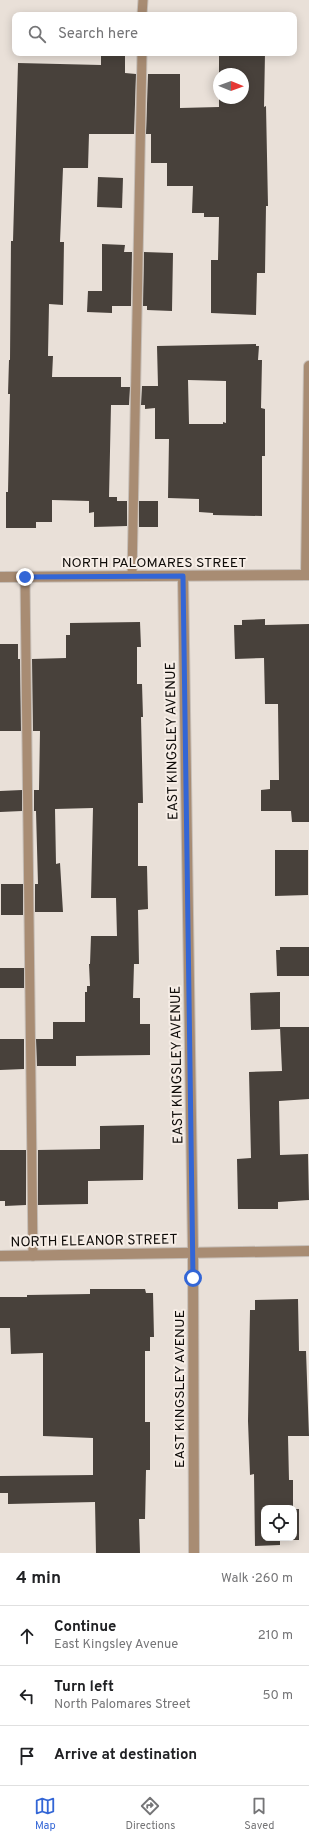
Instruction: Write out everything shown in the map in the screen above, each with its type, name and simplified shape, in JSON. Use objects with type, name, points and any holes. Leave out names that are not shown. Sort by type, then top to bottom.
[{"type":"street","points":[[308,575],[309,366]]},
{"type":"street","name":"NORTH PALOMARES STREET","points":[[0,577],[308,575]]},
{"type":"street","name":"EAST KINGSLEY AVENUE","points":[[183,576],[192,1252],[194,1553]]},
{"type":"street","name":"NORTH ELEANOR STREET","points":[[0,1256],[309,1251]]},
{"type":"lane","points":[[142,12],[143,0]]},
{"type":"lane","points":[[132,576],[142,56]]},
{"type":"lane","points":[[25,577],[33,1256]]},
{"type":"building","points":[[101,56],[125,56],[125,73],[136,74],[134,134],[89,134],[88,168],[63,168],[60,242],[64,242],[63,305],[49,304],[48,356],[53,356],[52,377],[121,377],[121,387],[130,387],[129,405],[111,405],[109,497],[117,497],[117,501],[127,501],[127,526],[94,527],[94,512],[89,513],[89,501],[52,500],[52,522],[36,522],[36,528],[6,528],[10,394],[8,394],[10,360],[11,241],[13,241],[18,63],[101,65]]},
{"type":"building","points":[[219,56],[265,56],[264,107],[266,106],[268,206],[266,206],[265,273],[257,273],[256,315],[211,313],[211,260],[218,260],[219,217],[204,217],[204,213],[192,213],[193,186],[167,186],[167,163],[151,163],[151,134],[146,134],[148,74],[180,74],[180,108],[219,107],[219,104],[249,104],[249,68],[219,68]]},
{"type":"building","points":[[98,177],[123,178],[122,208],[97,207]]},
{"type":"building","points":[[102,244],[125,245],[124,252],[132,252],[131,306],[112,306],[112,313],[87,312],[88,291],[102,291]]},
{"type":"building","points":[[144,252],[173,253],[172,311],[147,310],[147,306],[143,306]]},
{"type":"building","points":[[256,344],[256,346],[259,346],[258,360],[262,360],[261,408],[265,409],[265,456],[262,456],[262,516],[213,515],[213,513],[199,512],[199,499],[168,498],[169,439],[155,439],[155,408],[145,409],[145,405],[141,405],[142,386],[158,386],[157,346]],"holes":[[[188,380],[226,381],[226,423],[189,424]]]},
{"type":"building","points":[[139,501],[158,501],[158,527],[139,527]]},
{"type":"building","points":[[265,619],[265,625],[309,624],[309,822],[292,822],[291,811],[261,811],[261,790],[270,789],[270,780],[279,780],[278,704],[265,704],[264,658],[235,659],[234,625],[242,625],[242,620]]},
{"type":"building","points":[[140,622],[141,647],[137,647],[137,684],[142,684],[143,717],[141,717],[143,803],[138,803],[138,866],[147,866],[148,909],[138,910],[139,964],[134,964],[133,998],[140,998],[140,1024],[150,1024],[150,1055],[76,1056],[76,1066],[37,1066],[36,1039],[53,1039],[53,1022],[85,1022],[85,992],[87,992],[87,986],[90,986],[89,964],[91,936],[117,936],[116,898],[91,898],[93,808],[55,809],[56,864],[60,863],[63,912],[35,912],[35,884],[38,884],[34,790],[39,790],[40,731],[33,731],[32,659],[66,658],[66,635],[70,635],[70,623]]},
{"type":"building","points":[[0,644],[18,644],[18,659],[20,659],[21,731],[0,731]]},
{"type":"building","points":[[22,790],[22,811],[0,812],[0,791]]},
{"type":"building","points":[[275,850],[308,850],[308,895],[275,896]]},
{"type":"building","points":[[1,884],[23,884],[23,915],[1,915]]},
{"type":"building","points":[[280,947],[309,947],[309,976],[277,976],[276,950],[280,950]]},
{"type":"building","points":[[0,968],[24,968],[24,988],[0,988]]},
{"type":"building","points":[[280,992],[280,1029],[251,1030],[250,993]]},
{"type":"building","points":[[280,1027],[309,1027],[309,1099],[279,1101],[280,1155],[308,1154],[309,1200],[278,1202],[278,1209],[238,1209],[237,1159],[251,1158],[249,1072],[282,1071]]},
{"type":"building","points":[[0,1039],[24,1039],[24,1069],[0,1070]]},
{"type":"building","points":[[144,1125],[143,1180],[88,1181],[88,1204],[38,1205],[38,1150],[100,1149],[100,1126]]},
{"type":"building","points":[[0,1150],[26,1150],[26,1205],[5,1206],[5,1201],[0,1201]]},
{"type":"building","points":[[90,1289],[145,1289],[146,1293],[153,1293],[154,1337],[150,1337],[150,1351],[145,1351],[145,1422],[150,1422],[150,1470],[146,1470],[145,1519],[139,1519],[140,1553],[96,1553],[95,1502],[8,1504],[8,1493],[0,1493],[0,1476],[93,1475],[93,1438],[43,1436],[43,1353],[11,1354],[10,1328],[0,1328],[0,1297],[90,1294]]},
{"type":"building","points":[[298,1299],[299,1351],[306,1351],[309,1436],[288,1436],[289,1480],[293,1480],[293,1505],[261,1505],[261,1541],[280,1541],[280,1545],[255,1546],[254,1474],[250,1475],[248,1421],[250,1310],[255,1310],[255,1300]]},
{"type":"building","points":[[297,1509],[299,1509],[299,1540],[297,1540]]},
{"type":"route","points":[[25,577],[183,576],[193,1278]]}]
